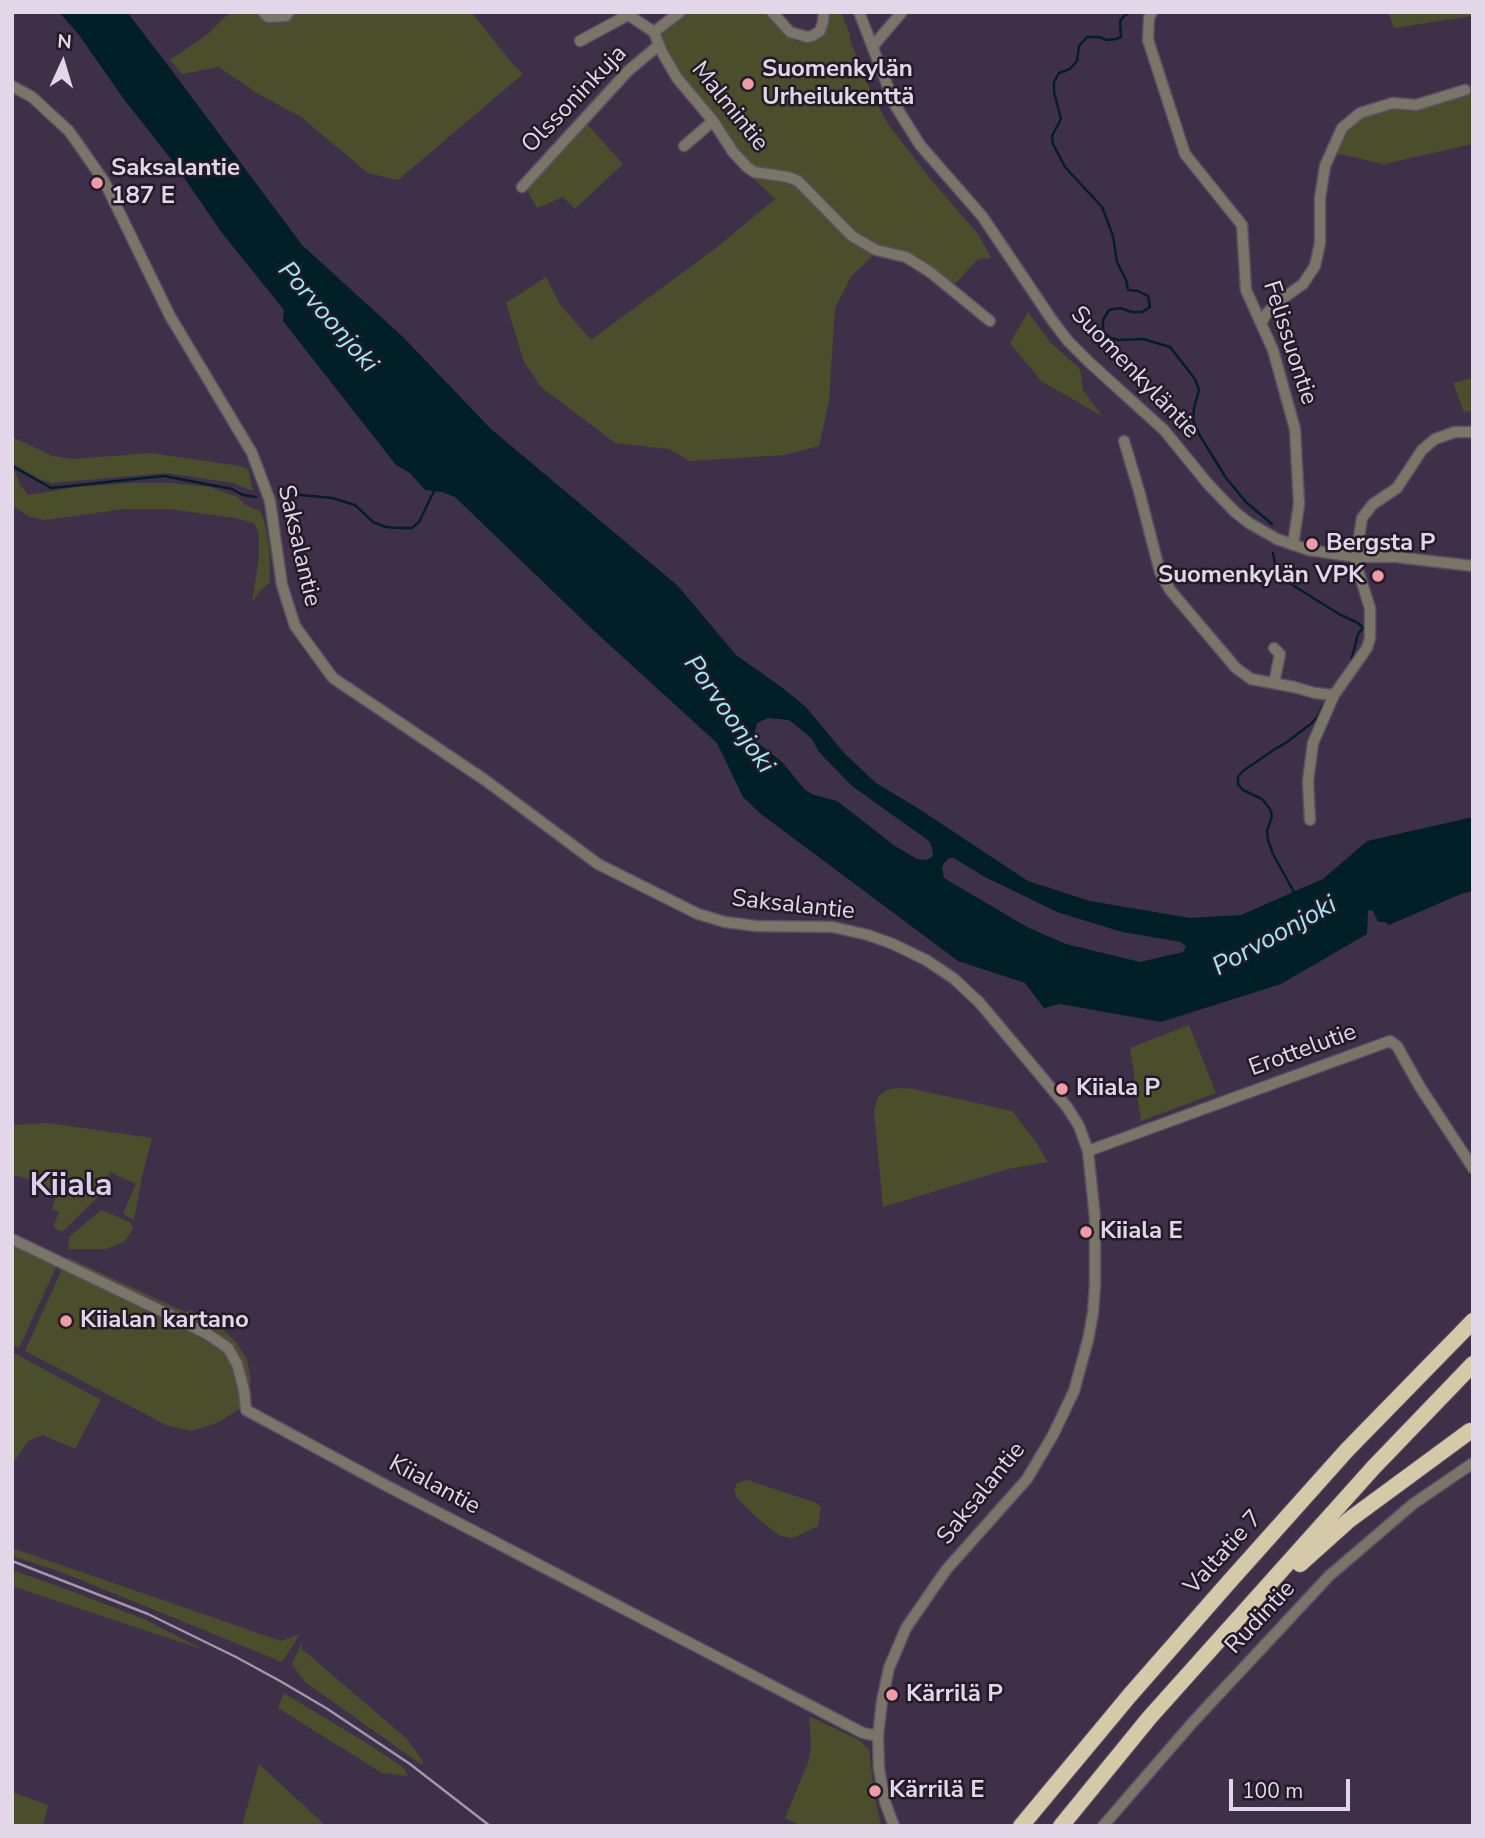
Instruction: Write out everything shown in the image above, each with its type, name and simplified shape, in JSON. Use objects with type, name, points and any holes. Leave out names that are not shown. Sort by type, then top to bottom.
[{"type":"highway","name":"Valtatie 7","points":[[1021,1826],[1130,1695],[1347,1450],[1473,1321]]},
{"type":"highway","points":[[1061,1826],[1150,1717],[1373,1468],[1473,1364]]},
{"type":"highway","points":[[1191,1672],[1349,1520],[1470,1431]]},
{"type":"street","points":[[263,12],[268,17],[286,16],[289,12]]},
{"type":"street","points":[[580,41],[626,14],[654,32],[680,12]]},
{"type":"street","points":[[772,12],[790,32],[807,37],[820,31],[824,12]]},
{"type":"street","name":"Suomenkyläntie","points":[[859,12],[895,105],[909,129],[937,166],[982,216],[1052,320],[1090,363],[1164,430],[1235,512],[1263,532],[1309,550],[1356,557],[1396,557],[1473,566]]},
{"type":"street","points":[[873,46],[902,12]]},
{"type":"street","name":"Felissuontie","points":[[1152,12],[1149,18],[1148,40],[1185,154],[1242,225],[1246,290],[1273,349],[1295,429],[1298,504],[1293,545]]},
{"type":"street","name":"Malmintie","points":[[654,32],[677,78],[713,121],[733,152],[751,170],[798,181],[852,236],[876,250],[906,257],[930,272],[990,321]]},
{"type":"street","name":"Olssoninkuja","points":[[522,187],[628,71],[659,45]]},
{"type":"street","name":"Saksalantie","points":[[12,86],[32,97],[69,131],[104,181],[170,316],[252,453],[270,500],[282,585],[295,626],[332,678],[485,780],[598,864],[698,914],[725,922],[756,926],[833,927],[868,934],[926,960],[953,978],[979,1002],[1068,1107],[1079,1126],[1088,1151],[1095,1218],[1095,1285],[1088,1340],[1074,1391],[1053,1435],[1027,1479],[946,1570],[906,1628],[889,1668],[878,1735],[879,1769],[885,1802],[894,1826]]},
{"type":"street","points":[[1261,323],[1279,301],[1303,284],[1315,266],[1320,243],[1320,198],[1325,166],[1342,128],[1360,113],[1393,103],[1416,105],[1465,90]]},
{"type":"street","points":[[684,146],[713,121]]},
{"type":"street","points":[[1310,820],[1308,781],[1313,743],[1334,695],[1367,648],[1370,638],[1370,608],[1356,564],[1362,518],[1373,504],[1397,488],[1428,444],[1454,432],[1473,432]]},
{"type":"street","points":[[1124,441],[1163,579],[1170,590],[1236,668],[1251,679],[1334,695]]},
{"type":"street","points":[[1274,648],[1280,654],[1274,683]]},
{"type":"street","name":"Erottelutie","points":[[1088,1151],[1390,1041],[1397,1046],[1420,1087],[1473,1168]]},
{"type":"street","name":"Kiialantie","points":[[12,1239],[176,1318],[228,1348],[237,1364],[246,1410],[863,1733],[878,1735]]},
{"type":"street","name":"Rudintie","points":[[1103,1826],[1193,1722],[1329,1576],[1413,1504],[1473,1463]]},
{"type":"green space","points":[[230,12],[255,12],[267,21],[289,21],[296,12],[471,12],[523,74],[398,180],[368,173],[301,117],[255,92],[219,67],[182,74],[170,60],[208,34]]},
{"type":"green space","points":[[687,12],[766,12],[797,42],[808,43],[814,42],[824,33],[827,12],[841,12],[874,99],[888,124],[978,234],[991,258],[978,259],[952,287],[856,236],[798,177],[757,168],[743,159],[689,88],[671,61],[661,37],[666,28]]},
{"type":"green space","points":[[1388,12],[1473,12],[1473,16],[1394,28]]},
{"type":"green space","points":[[1473,91],[1473,144],[1384,164],[1334,153],[1345,131],[1363,117],[1392,107],[1415,109]]},
{"type":"green space","points":[[585,122],[623,164],[575,209],[563,197],[537,208],[525,186]]},
{"type":"green space","points":[[761,177],[790,181],[873,252],[871,258],[852,275],[835,308],[829,401],[819,446],[784,455],[690,461],[669,449],[615,443],[541,387],[524,362],[506,303],[546,277],[559,303],[591,340],[716,248],[775,199],[754,179]]},
{"type":"green space","points":[[1028,312],[1051,343],[1080,369],[1083,390],[1102,416],[1041,381],[1010,343]]},
{"type":"green space","points":[[1473,378],[1473,410],[1464,412],[1453,383]]},
{"type":"green space","points":[[12,437],[53,456],[73,459],[151,453],[240,466],[248,469],[253,491],[233,483],[167,473],[51,483],[12,463]]},
{"type":"green space","points":[[12,471],[16,473],[20,485],[28,495],[78,487],[171,483],[210,487],[238,497],[245,505],[260,511],[264,520],[269,547],[270,582],[252,602],[259,557],[259,534],[254,523],[169,509],[124,509],[45,520],[28,516],[12,505]]},
{"type":"green space","points":[[1189,1025],[1216,1093],[1141,1121],[1130,1048]]},
{"type":"green space","points":[[914,1089],[1012,1111],[1048,1162],[1008,1169],[883,1207],[874,1111],[878,1097],[887,1090]]},
{"type":"green space","points":[[48,1123],[152,1138],[134,1220],[123,1214],[136,1184],[110,1172],[97,1198],[62,1232],[53,1227],[59,1212],[52,1209],[56,1197],[26,1178],[12,1176],[12,1125]]},
{"type":"green space","points":[[101,1210],[130,1222],[133,1229],[124,1242],[106,1249],[68,1249],[69,1237]]},
{"type":"green space","points":[[12,1243],[57,1265],[19,1348],[12,1345]]},
{"type":"green space","points":[[69,1258],[185,1312],[191,1310],[218,1325],[235,1341],[247,1359],[251,1381],[248,1393],[242,1361],[231,1346],[215,1332],[66,1260]]},
{"type":"green space","points":[[63,1267],[208,1338],[225,1350],[235,1366],[241,1391],[241,1408],[217,1423],[191,1431],[168,1426],[25,1351]]},
{"type":"green space","points":[[12,1352],[101,1400],[75,1449],[43,1435],[28,1441],[12,1465]]},
{"type":"green space","points":[[747,1480],[817,1503],[821,1508],[818,1526],[793,1538],[780,1536],[737,1498],[734,1490],[737,1483]]},
{"type":"green space","points":[[12,1548],[281,1641],[300,1634],[282,1662],[61,1572],[12,1556]]},
{"type":"green space","points":[[12,1570],[146,1620],[204,1650],[12,1586]]},
{"type":"green space","points":[[302,1642],[302,1649],[406,1738],[423,1761],[422,1765],[305,1682],[292,1664]]},
{"type":"green space","points":[[284,1693],[404,1768],[408,1776],[382,1773],[278,1708]]},
{"type":"green space","points":[[809,1716],[859,1740],[869,1749],[881,1826],[802,1826],[785,1818],[808,1763],[811,1746]]},
{"type":"green space","points":[[259,1764],[300,1802],[326,1826],[242,1826]]},
{"type":"green space","points":[[12,1792],[48,1805],[43,1826],[12,1826]]},
{"type":"water","name":"Porvoonjoki","points":[[59,12],[127,12],[302,245],[403,337],[491,429],[678,586],[736,655],[806,707],[844,753],[876,783],[1028,881],[1090,901],[1190,918],[1241,915],[1323,879],[1367,841],[1473,817],[1473,891],[1389,925],[1378,922],[1372,910],[1368,911],[1367,934],[1281,984],[1161,1022],[1060,1004],[1044,1008],[1025,983],[958,961],[761,814],[743,797],[717,743],[592,629],[455,497],[425,490],[410,473],[396,465],[283,321],[284,310],[222,233],[79,35]],"holes":[[[768,718],[789,720],[798,727],[812,739],[819,752],[852,786],[929,841],[933,856],[927,860],[917,859],[895,846],[837,801],[805,790],[782,762],[757,742],[754,735],[757,723]],[[949,858],[954,858],[983,876],[1057,912],[1122,932],[1181,942],[1186,946],[1183,952],[1140,962],[1066,944],[1027,927],[944,878],[942,868]]]},
{"type":"waterway","points":[[1131,12],[1120,21],[1121,37],[1107,40],[1087,37],[1079,46],[1077,61],[1070,69],[1059,73],[1054,82],[1061,119],[1052,136],[1053,144],[1065,167],[1102,207],[1113,236],[1117,262],[1128,290],[1148,296],[1150,307],[1142,312],[1120,308],[1109,310],[1103,320],[1103,332],[1118,340],[1143,339],[1170,347],[1195,379],[1199,390],[1193,420],[1199,434],[1226,478],[1247,503],[1272,524]]},
{"type":"waterway","points":[[12,466],[51,488],[164,476],[232,489],[243,495],[256,497]]},
{"type":"waterway","points":[[281,493],[332,498],[355,505],[373,522],[386,527],[412,528],[419,522],[435,489]]},
{"type":"waterway","points":[[1273,553],[1282,577],[1363,628],[1358,634],[1350,665]]},
{"type":"waterway","name":"Porvoonjoki","points":[[1295,894],[1268,840],[1267,831],[1272,816],[1270,809],[1262,799],[1243,790],[1238,784],[1238,777],[1312,723],[1323,705]]},
{"type":"railway","points":[[12,1561],[148,1614],[280,1681],[410,1764],[490,1826]]},
{"type":"place","name":"Suomenkylän Urheilukenttä","points":[[748,84]]},
{"type":"place","name":"Saksalantie 187 E","points":[[97,183]]},
{"type":"place","name":"Bergsta P","points":[[1312,544]]},
{"type":"place","name":"Suomenkylän VPK","points":[[1378,576]]},
{"type":"place","name":"Kiiala P","points":[[1062,1089]]},
{"type":"place","name":"Kiiala E","points":[[1086,1232]]},
{"type":"place","name":"Kiialan kartano","points":[[66,1321]]},
{"type":"place","name":"Kärrilä P","points":[[892,1695]]},
{"type":"place","name":"Kärrilä E","points":[[875,1791]]},
{"type":"district","name":"Kiiala","points":[[71,1187]]}]
